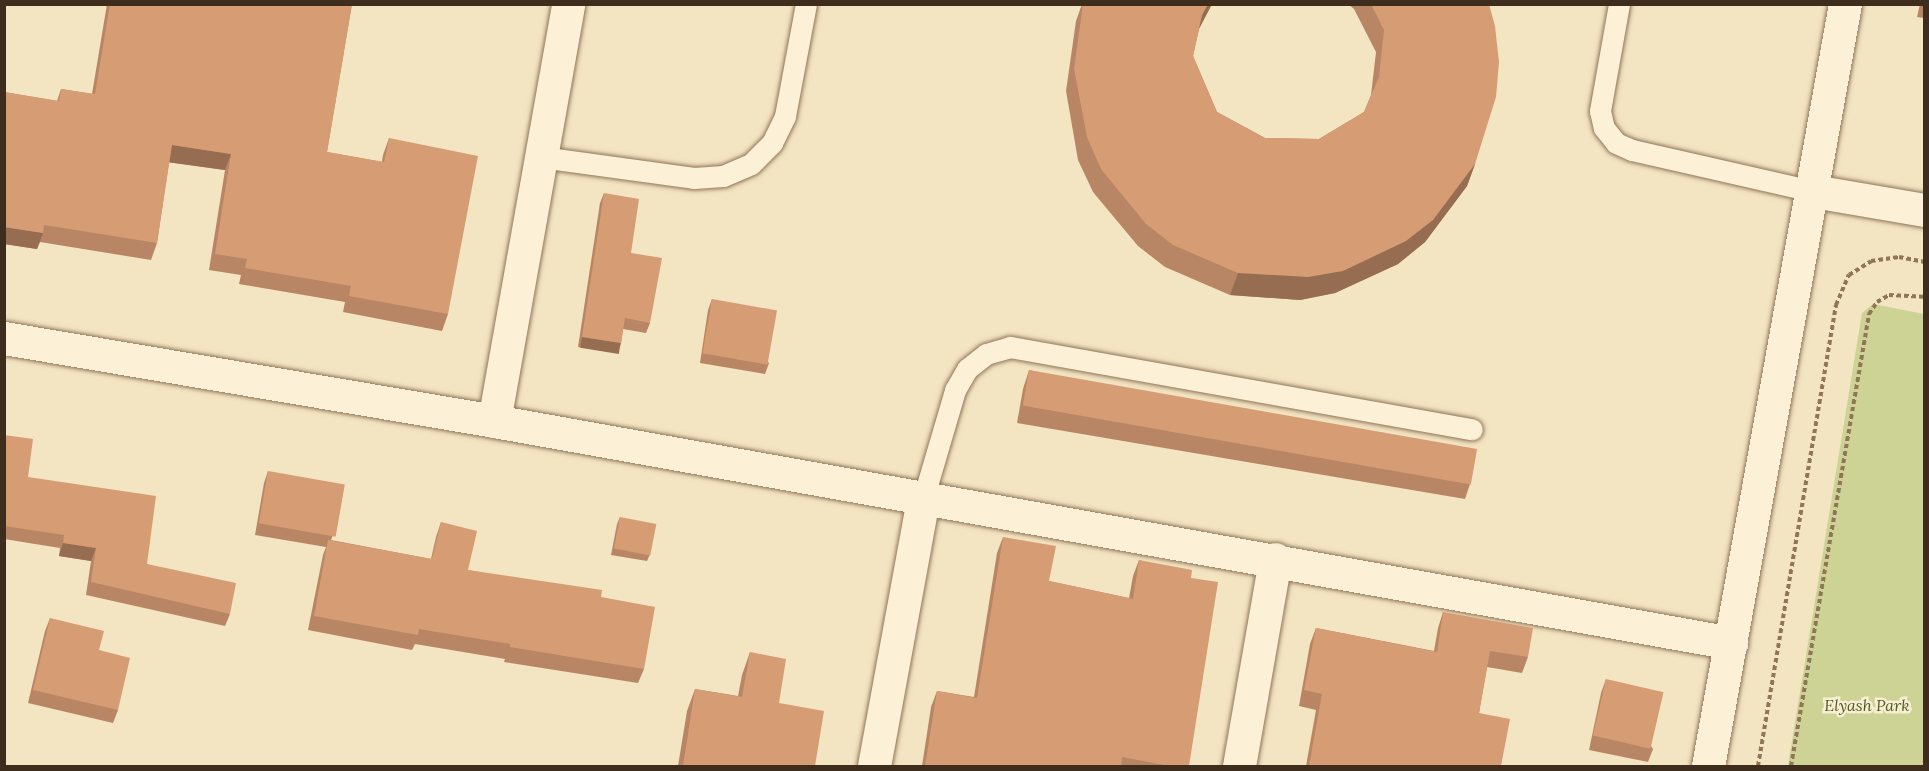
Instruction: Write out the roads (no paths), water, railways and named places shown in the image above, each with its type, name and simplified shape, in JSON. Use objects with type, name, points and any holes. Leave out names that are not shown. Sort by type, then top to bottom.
[{"type":"street","points":[[494,421],[568,4]]},
{"type":"street","points":[[1708,766],[1845,4]]},
{"type":"street","points":[[1813,191],[1924,210]]},
{"type":"street","points":[[4,338],[494,421],[923,499],[1275,559],[1731,643]]},
{"type":"street","points":[[874,766],[923,499]]},
{"type":"street","points":[[1239,766],[1275,559]]},
{"type":"lane","points":[[541,157],[694,178],[723,176],[751,164],[772,143],[785,116],[806,4]]},
{"type":"lane","points":[[1619,4],[1600,111],[1604,128],[1616,143],[1632,150],[1813,191]]},
{"type":"lane","points":[[923,499],[954,390],[967,369],[986,354],[1010,347],[1472,429]]},
{"type":"park label","name":"Elyash Park","points":[[1867,705]]}]
